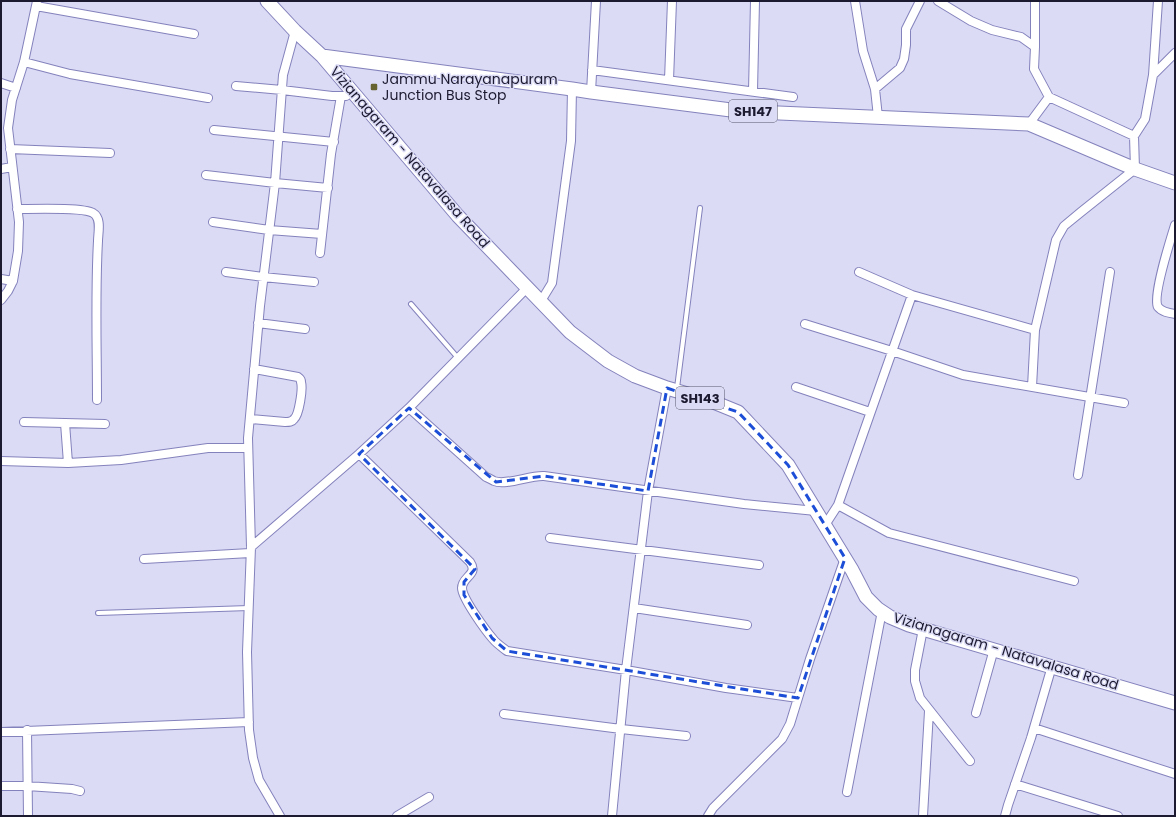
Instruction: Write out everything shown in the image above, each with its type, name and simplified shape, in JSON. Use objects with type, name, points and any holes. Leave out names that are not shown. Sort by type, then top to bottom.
[{"type":"main road","name":"Vizianagaram - Natavalasa Road","points":[[267,1],[295,31],[322,56],[458,216],[570,332],[608,361],[635,376],[672,390],[711,401],[738,412],[788,465],[845,558],[866,597],[882,611],[890,617],[909,625],[1175,702]]},
{"type":"main road","name":"SH147","points":[[322,56],[731,110],[1029,124],[1135,169],[1175,183]]},
{"type":"street","points":[[591,92],[596,1]]},
{"type":"street","points":[[669,80],[672,1]]},
{"type":"street","points":[[753,91],[755,1]]},
{"type":"street","points":[[855,1],[863,51],[875,89],[878,117]]},
{"type":"street","points":[[875,89],[900,68],[904,59],[906,29],[920,1]]},
{"type":"street","points":[[938,1],[972,21],[992,30],[1021,37],[1035,47]]},
{"type":"street","points":[[1036,1],[1034,69],[1049,97],[1134,136]]},
{"type":"street","points":[[1032,387],[1035,330],[1056,240],[1064,226],[1135,169],[1134,136],[1145,119],[1153,75],[1158,1]]},
{"type":"street","points":[[1,300],[13,282],[18,251],[19,222],[8,128],[12,100],[24,62],[37,3],[194,34]]},
{"type":"street","points":[[280,816],[259,780],[252,758],[249,722],[247,652],[250,550],[248,438],[258,323],[275,183],[283,75],[295,31]]},
{"type":"street","points":[[1153,75],[1175,53]]},
{"type":"street","points":[[24,62],[70,74],[208,98]]},
{"type":"street","points":[[592,70],[793,96]]},
{"type":"street","points":[[1,83],[16,88]]},
{"type":"street","points":[[236,86],[356,97]]},
{"type":"street","points":[[540,301],[552,282],[571,141],[572,89]]},
{"type":"street","points":[[320,253],[341,96]]},
{"type":"street","points":[[1029,124],[1049,97]]},
{"type":"street","points":[[214,130],[334,142]]},
{"type":"street","points":[[10,149],[110,153]]},
{"type":"street","points":[[1,169],[12,167]]},
{"type":"street","points":[[206,175],[328,188]]},
{"type":"street","points":[[17,209],[88,210],[98,217],[97,400]]},
{"type":"street","points":[[213,222],[269,230],[322,234]]},
{"type":"street","points":[[1175,225],[1158,289],[1157,302],[1158,307],[1164,312],[1175,314]]},
{"type":"street","points":[[226,272],[314,282]]},
{"type":"street","points":[[859,272],[912,295],[1035,330]]},
{"type":"street","points":[[1078,475],[1110,272]]},
{"type":"street","points":[[1,279],[13,282]]},
{"type":"street","points":[[144,559],[250,550],[409,408],[528,288]]},
{"type":"street","points":[[825,525],[838,505],[912,295]]},
{"type":"street","points":[[258,323],[305,329]]},
{"type":"street","points":[[805,324],[963,375],[1124,403]]},
{"type":"street","points":[[250,419],[285,422],[294,420],[297,415],[302,384],[298,377],[254,369]]},
{"type":"street","points":[[796,387],[870,412]]},
{"type":"street","points":[[612,816],[626,670],[648,491],[672,390]]},
{"type":"street","points":[[409,408],[486,477],[496,482],[518,480],[533,476],[544,476],[744,504],[816,511]]},
{"type":"street","points":[[24,422],[105,424]]},
{"type":"street","points":[[65,423],[68,463]]},
{"type":"street","points":[[1,461],[68,463],[121,460],[208,448],[248,448]]},
{"type":"street","points":[[359,454],[470,562],[474,569],[462,586],[464,595],[492,638],[507,651],[726,688],[798,698]]},
{"type":"street","points":[[838,505],[889,533],[1074,581]]},
{"type":"street","points":[[550,538],[759,565]]},
{"type":"street","points":[[708,816],[713,808],[782,739],[790,724],[810,659],[845,558]]},
{"type":"street","points":[[634,608],[747,625]]},
{"type":"street","points":[[847,792],[882,611]]},
{"type":"street","points":[[923,629],[915,670],[915,681],[920,698],[970,761]]},
{"type":"street","points":[[976,713],[994,649]]},
{"type":"street","points":[[1006,816],[1008,804],[1034,728],[1052,666]]},
{"type":"street","points":[[923,816],[929,711]]},
{"type":"street","points":[[504,714],[686,736]]},
{"type":"street","points":[[1,732],[249,722]]},
{"type":"street","points":[[1034,728],[1175,774]]},
{"type":"street","points":[[27,730],[28,816]]},
{"type":"street","points":[[1015,784],[1118,816]]},
{"type":"street","points":[[1,786],[72,789],[80,792]]},
{"type":"street","points":[[397,816],[429,797]]},
{"type":"lane","points":[[672,390],[700,208]]},
{"type":"lane","points":[[411,304],[458,358]]},
{"type":"lane","points":[[98,613],[248,608]]},
{"type":"highlighted area","points":[[667,388],[738,412],[788,465],[845,558],[798,698],[507,651],[492,638],[464,595],[464,582],[475,569],[359,454],[409,408],[496,482],[544,476],[648,491]]},
{"type":"place","name":"Jammu Narayanapuram Junction Bus Stop","points":[[374,87]]}]
